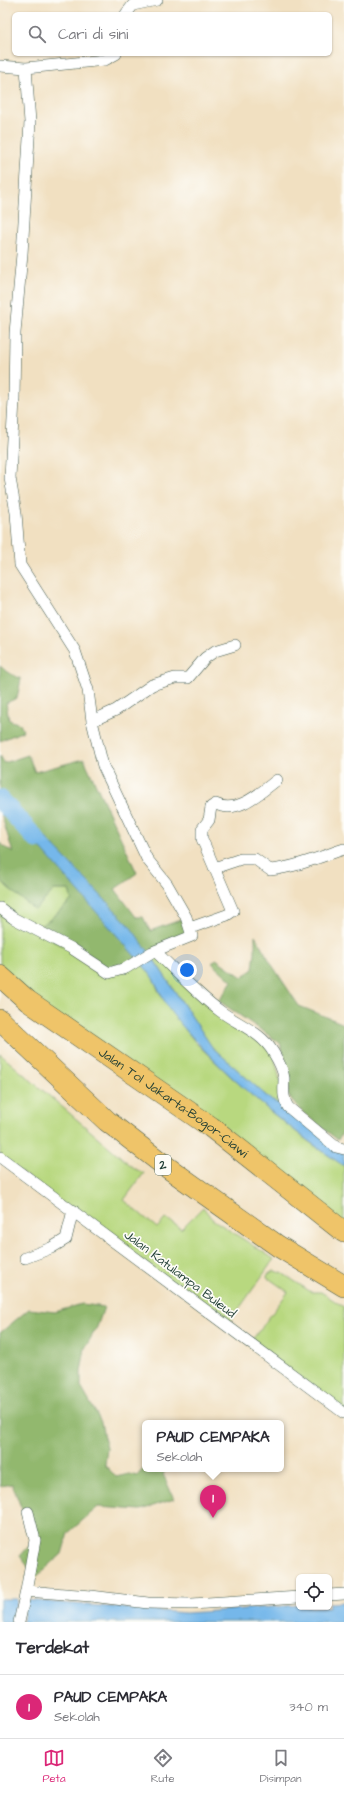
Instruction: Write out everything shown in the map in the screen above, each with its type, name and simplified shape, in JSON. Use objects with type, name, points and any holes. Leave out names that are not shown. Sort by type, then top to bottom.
[{"type":"highway","name":"Jalan Tol Jakarta–Bogor–Ciawi","points":[[0,976],[28,1002],[212,1127],[344,1232]]},
{"type":"highway","name":"2","points":[[0,1020],[107,1121],[164,1166],[278,1246],[344,1286]]},
{"type":"highway","points":[[274,1259],[344,1297]]},
{"type":"street","points":[[128,12],[134,5],[157,0]]},
{"type":"street","points":[[0,66],[26,68],[105,60],[112,56]]},
{"type":"street","points":[[0,908],[13,918],[71,948],[109,972],[126,968],[153,952],[192,936],[190,928],[167,884],[147,858],[133,832],[103,766],[92,721],[88,690],[75,651],[20,565],[16,513],[10,478],[14,400],[15,333],[22,254],[30,122],[26,68]]},
{"type":"street","points":[[92,721],[116,710],[152,685],[175,678],[188,678],[205,658],[215,651],[235,645]]},
{"type":"street","points":[[190,928],[227,915],[233,911],[214,868],[201,833],[202,829],[209,820],[212,807],[216,804],[222,807],[246,802],[277,780]]},
{"type":"street","points":[[214,868],[241,859],[255,859],[270,870],[277,869],[293,866],[344,849]]},
{"type":"street","points":[[153,952],[220,1011],[248,1027],[261,1038],[273,1052],[280,1066],[284,1077],[283,1098],[288,1108],[336,1147],[344,1149]]},
{"type":"street","name":"Jalan Katulampa Buleud","points":[[0,1158],[73,1210],[344,1413]]},
{"type":"street","points":[[25,1258],[51,1248],[66,1239],[73,1210]]},
{"type":"street","points":[[20,1621],[35,1540],[28,1512]]},
{"type":"street","points":[[332,1595],[344,1594]]},
{"type":"street","points":[[25,1595],[91,1596],[148,1603],[192,1604],[296,1597]]},
{"type":"green space","points":[[0,666],[7,672],[21,679],[17,698],[6,703],[9,720],[20,724],[23,731],[0,741]]},
{"type":"green space","points":[[0,755],[4,763],[28,755],[35,772],[84,759],[137,873],[115,889],[136,917],[143,917],[150,931],[183,919],[189,933],[109,973],[34,929],[48,921],[72,900],[69,890],[54,890],[35,910],[6,886],[0,878],[0,843],[13,853],[0,810]]},
{"type":"green space","points":[[0,878],[6,886],[35,910],[54,890],[69,890],[72,900],[48,921],[34,929],[137,958],[153,977],[158,990],[172,1013],[196,1043],[230,1076],[271,1112],[309,1142],[344,1166],[344,1232],[0,976]]},
{"type":"green space","points":[[255,935],[272,965],[299,1006],[344,1024],[344,1130],[338,1140],[302,1112],[288,1095],[289,1069],[280,1043],[219,1001],[232,981],[212,963],[216,959],[242,977],[253,969]]},
{"type":"green space","points":[[149,952],[165,962],[273,1051],[286,1106],[272,1101],[212,1047]]},
{"type":"green space","points":[[0,1054],[135,1169],[144,1173],[124,1200],[157,1228],[166,1218],[181,1229],[203,1207],[212,1219],[274,1259],[227,1326],[0,1157]]},
{"type":"green space","points":[[274,1271],[282,1273],[311,1292],[321,1292],[344,1307],[344,1412],[249,1344],[288,1292],[267,1277],[268,1274]]},
{"type":"green space","points":[[82,1304],[104,1307],[97,1327],[85,1348],[81,1371],[81,1387],[101,1422],[107,1447],[105,1465],[116,1477],[129,1474],[137,1476],[142,1470],[142,1472],[165,1472],[163,1474],[174,1499],[141,1510],[98,1507],[68,1533],[62,1554],[36,1577],[20,1556],[32,1543],[28,1525],[12,1484],[0,1486],[0,1333],[29,1309],[55,1312]]},
{"type":"water","points":[[25,816],[129,925],[212,1047],[272,1101],[286,1106],[344,1151],[344,1166],[275,1115],[232,1077],[192,1037],[169,1010],[147,970],[17,821]]},
{"type":"water","points":[[0,1599],[17,1599],[15,1621],[0,1622]]},
{"type":"water","points":[[26,1600],[186,1613],[296,1605],[296,1610],[332,1610],[332,1603],[344,1602],[344,1622],[23,1622]]},
{"type":"waterway","points":[[0,799],[36,839]]},
{"type":"place","name":"PAUD CEMPAKA","points":[[213,1518]]}]
